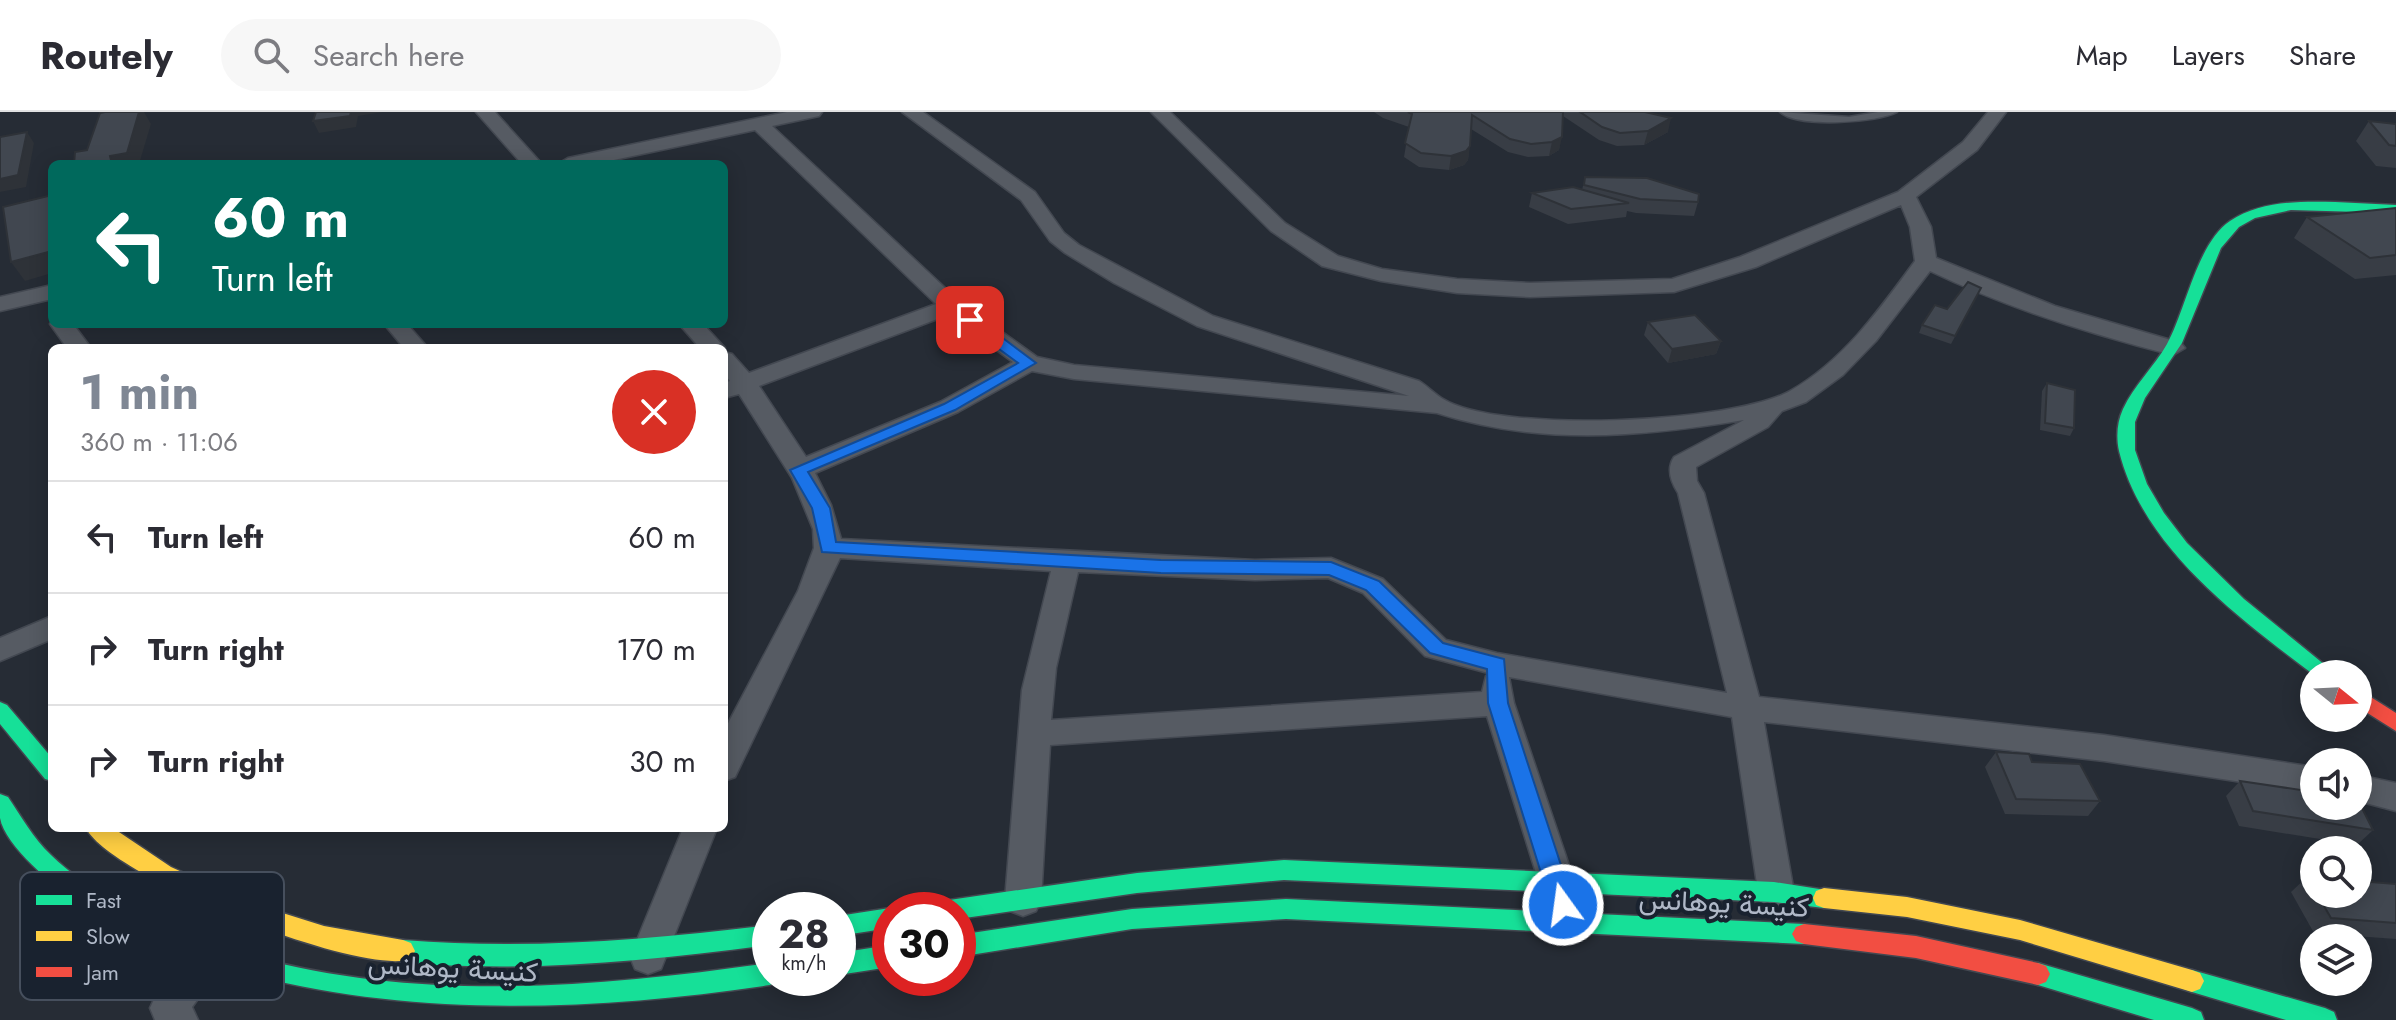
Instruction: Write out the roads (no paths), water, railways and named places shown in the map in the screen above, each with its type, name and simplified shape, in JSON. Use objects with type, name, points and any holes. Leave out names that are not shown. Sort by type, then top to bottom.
[{"type":"street","points":[[485,112],[528,160]]},
{"type":"street","points":[[588,160],[813,112]]},
{"type":"street","points":[[911,112],[1028,196],[1057,237],[1072,249],[1205,321],[1411,386],[1440,406],[1465,416],[1533,427],[1665,426],[1773,408],[1799,396],[1852,355],[1926,261]]},
{"type":"street","points":[[1160,112],[1278,227],[1330,261],[1381,275],[1457,286],[1530,290],[1674,285],[1748,262],[1905,196],[1970,146],[1997,112]]},
{"type":"street","points":[[760,125],[951,306],[1029,363],[1074,372],[1440,406]]},
{"type":"street","points":[[1905,196],[1917,218],[1926,261]]},
{"type":"street","points":[[2307,660],[2277,638],[2218,585],[2173,534],[2137,479],[2126,447],[2129,411],[2173,348],[2194,304],[2217,238],[2236,222],[2270,212],[2323,206],[2396,209]]},
{"type":"street","points":[[1926,261],[1966,282],[2058,317],[2173,348]]},
{"type":"street","points":[[0,304],[48,300]]},
{"type":"street","points":[[736,387],[951,306]]},
{"type":"street","points":[[398,328],[412,344]]},
{"type":"street","points":[[694,328],[709,344]]},
{"type":"street","points":[[799,470],[949,407],[1029,363]]},
{"type":"street","points":[[728,368],[736,387],[799,470],[821,508],[828,548],[807,599],[744,719],[728,758]]},
{"type":"street","points":[[1773,408],[1759,422],[1683,463],[1684,481],[1691,493],[1746,708],[1774,892],[1785,932]]},
{"type":"street","points":[[828,548],[1255,570],[1331,568],[1373,586],[1436,648],[1497,664],[1746,708],[2104,748],[2300,778]]},
{"type":"street","points":[[1023,900],[1035,733],[1034,705],[1067,562]]},
{"type":"street","points":[[0,650],[48,629]]},
{"type":"street","points":[[1497,664],[1498,703],[1559,885],[1566,924]]},
{"type":"street","points":[[1035,733],[1141,729],[1498,703]]},
{"type":"street","points":[[2372,707],[2396,723]]},
{"type":"street","points":[[0,710],[48,768]]},
{"type":"street","points":[[2372,791],[2396,797]]},
{"type":"street","name":"كنيسة يوهانس","points":[[0,803],[46,864],[57,872]]},
{"type":"street","points":[[103,832],[163,872]]},
{"type":"street","points":[[633,995],[698,832]]},
{"type":"street","points":[[976,906],[1137,883],[1284,870],[1559,885],[1774,892],[1907,907],[2020,930],[2228,998],[2325,1020]]},
{"type":"street","name":"كنيسة يوهانس","points":[[976,943],[1132,919],[1286,909],[1785,932],[1916,947],[2012,967],[2192,1020]]},
{"type":"street","points":[[284,929],[416,955],[567,957],[650,953],[752,938]]},
{"type":"street","name":"كنيسة يوهانس","points":[[284,978],[391,998],[551,1000],[633,995],[752,977]]},
{"type":"street","points":[[175,1000],[169,1008],[179,1020]]},
{"type":"lane","points":[[1784,112],[1790,116],[1849,120],[1893,112]]}]
